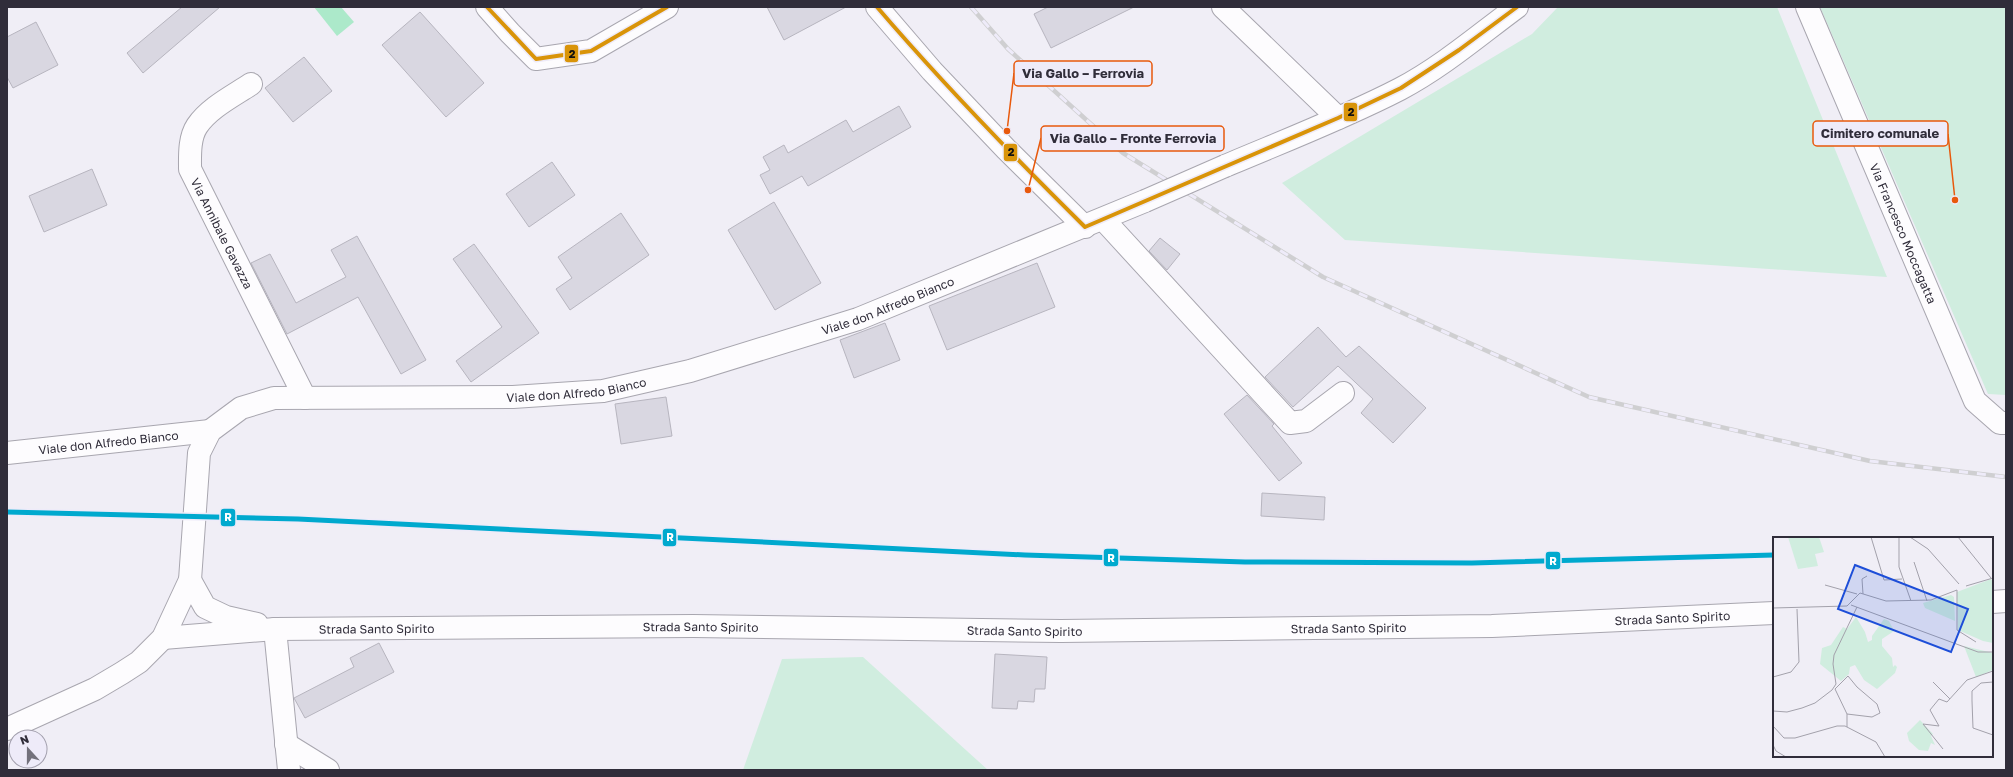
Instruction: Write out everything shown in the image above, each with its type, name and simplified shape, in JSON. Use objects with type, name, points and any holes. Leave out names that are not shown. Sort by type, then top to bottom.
[{"type":"street","points":[[487,7],[536,59],[591,51],[667,7]]},
{"type":"street","points":[[877,7],[932,71],[1006,149],[1094,223],[1290,423],[1306,421],[1343,393]]},
{"type":"street","points":[[1223,7],[1338,118]]},
{"type":"street","name":"Viale don Alfredo Bianco","points":[[7,453],[27,452],[210,430],[241,408],[274,398],[513,396],[603,390],[690,371],[858,319],[1094,223],[1338,118],[1401,88],[1459,50],[1517,7]]},
{"type":"street","name":"Via Francesco Moccagatta","points":[[1807,7],[1975,401],[2000,423],[2006,423]]},
{"type":"street","name":"Via Annibale Gavazza","points":[[251,84],[209,112],[196,127],[190,149],[190,169],[305,398]]},
{"type":"street","name":"Viale don Alfredo Bianco","points":[[157,644],[190,580],[196,476],[199,453],[210,430]]},
{"type":"street","name":"Strada Santo Spirito","points":[[190,580],[205,607],[226,617],[275,629]]},
{"type":"street","points":[[1993,602],[2006,601]]},
{"type":"street","name":"Strada Santo Spirito","points":[[157,644],[275,629],[693,626],[1061,631],[1476,626],[1773,612]]},
{"type":"street","points":[[275,629],[289,770]]},
{"type":"street","points":[[7,728],[95,689],[139,662],[157,644]]},
{"type":"street","points":[[286,744],[328,770]]},
{"type":"shaded area","points":[[314,7],[341,7],[354,22],[337,36]]},
{"type":"shaded area","points":[[1558,7],[1777,7],[1887,277],[1345,240],[1282,183],[1532,34]]},
{"type":"shaded area","points":[[1820,7],[2006,7],[2006,395],[1988,394]]},
{"type":"shaded area","points":[[863,657],[988,770],[743,770],[782,659]]},
{"type":"building","points":[[182,7],[220,7],[143,73],[127,53]]},
{"type":"building","points":[[767,7],[846,7],[784,40]]},
{"type":"building","points":[[1048,7],[1134,7],[1051,48],[1034,14]]},
{"type":"building","points":[[420,12],[484,83],[446,117],[382,45]]},
{"type":"building","points":[[36,22],[58,65],[13,88],[7,77],[7,37]]},
{"type":"building","points":[[304,57],[332,91],[293,122],[265,88]]},
{"type":"building","points":[[899,106],[911,127],[808,186],[802,176],[770,194],[760,175],[770,170],[763,157],[784,145],[788,153],[846,120],[853,132]]},
{"type":"building","points":[[552,162],[575,195],[529,227],[506,194]]},
{"type":"building","points":[[92,169],[107,205],[44,232],[29,196]]},
{"type":"building","points":[[774,202],[821,283],[775,310],[728,230]]},
{"type":"building","points":[[621,213],[649,255],[570,310],[556,289],[572,278],[558,257]]},
{"type":"building","points":[[357,236],[426,360],[401,374],[358,297],[287,334],[251,263],[270,254],[296,303],[346,277],[331,250]]},
{"type":"building","points":[[1160,238],[1180,254],[1167,270],[1149,251]]},
{"type":"building","points":[[474,244],[539,333],[471,382],[456,361],[502,327],[453,259]]},
{"type":"building","points":[[1037,263],[1055,307],[947,350],[929,306]]},
{"type":"building","points":[[885,323],[900,360],[854,378],[840,340]]},
{"type":"building","points":[[1318,327],[1346,357],[1359,346],[1426,408],[1393,443],[1361,413],[1373,399],[1338,366],[1293,407],[1265,377]]},
{"type":"building","points":[[1247,395],[1274,424],[1272,426],[1302,463],[1279,481],[1224,414]]},
{"type":"building","points":[[666,397],[672,436],[621,444],[615,404]]},
{"type":"building","points":[[1262,493],[1325,497],[1324,520],[1261,516]]},
{"type":"building","points":[[379,643],[394,672],[305,718],[294,698],[354,667],[350,658]]},
{"type":"building","points":[[995,654],[1047,657],[1045,689],[1035,689],[1034,702],[1018,701],[1017,709],[992,708]]},
{"type":"railway","points":[[971,7],[1008,49],[1123,153],[1323,277],[1589,397],[1870,461],[2006,477]]},
{"type":"transit line","name":"2","points":[[487,7],[536,59],[591,51],[667,7]]},
{"type":"transit line","name":"2","points":[[877,7],[927,64],[1031,174],[1085,227],[1338,118],[1401,88],[1459,50],[1517,7]]},
{"type":"transit line","name":"R","points":[[7,512],[298,519],[1025,555],[1245,562],[1472,563],[1773,555]]},
{"type":"place","name":"Via Gallo – Ferrovia","points":[[1007,131]]},
{"type":"place","name":"Via Gallo – Fronte Ferrovia","points":[[1028,190]]},
{"type":"place","name":"Cimitero comunale","points":[[1955,200]]}]
